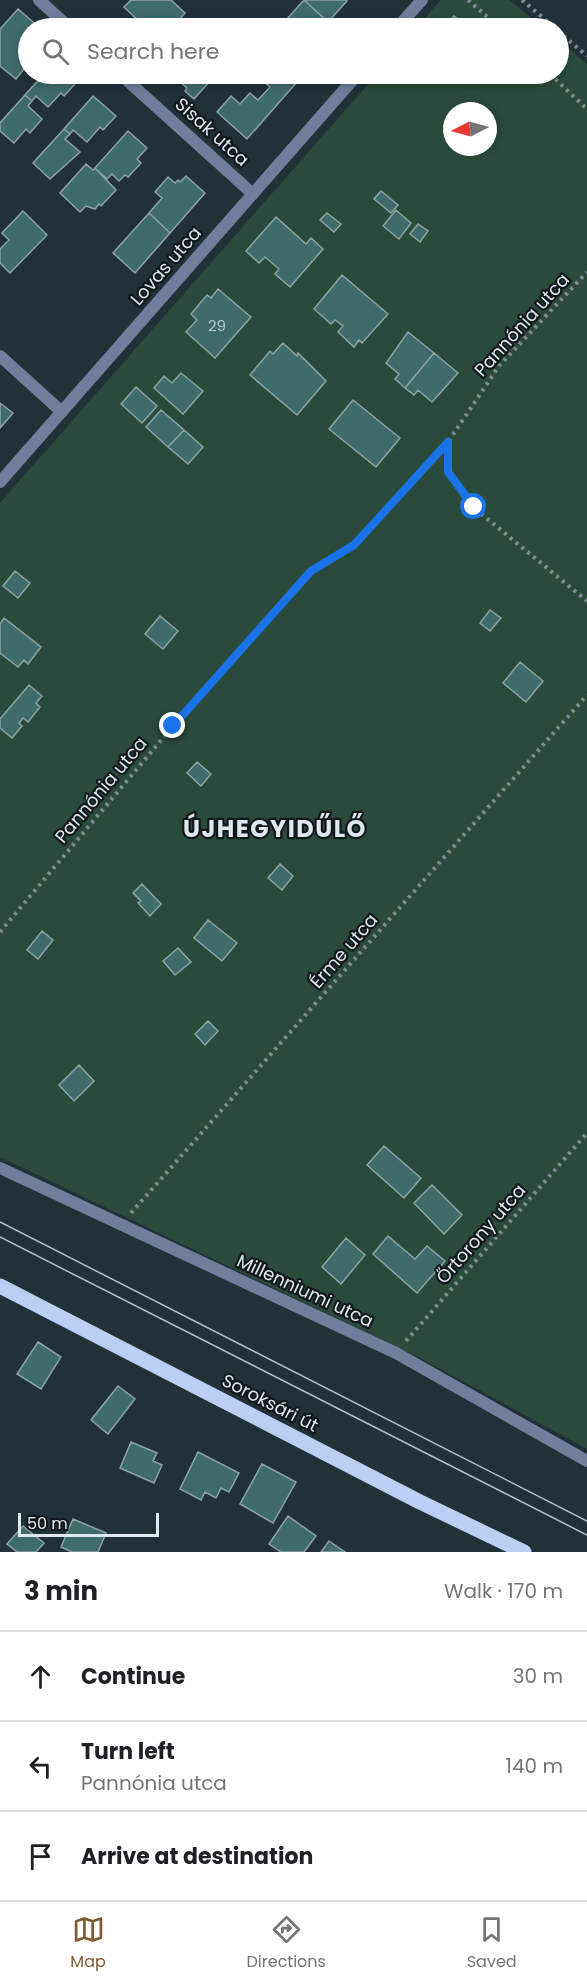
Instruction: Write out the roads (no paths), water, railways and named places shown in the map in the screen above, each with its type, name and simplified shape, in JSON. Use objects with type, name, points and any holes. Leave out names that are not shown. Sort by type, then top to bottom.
[{"type":"main road","name":"Soroksári út","points":[[0,1286],[420,1502],[524,1552]]},
{"type":"street","points":[[39,0],[59,18]]},
{"type":"street","points":[[407,18],[422,0]]},
{"type":"street","name":"Sisak utca","points":[[131,84],[253,194]]},
{"type":"street","name":"Lovas utca","points":[[0,482],[349,84]]},
{"type":"street","points":[[0,356],[62,412]]},
{"type":"street","name":"Millenniumi utca","points":[[0,1168],[396,1353],[587,1461]]},
{"type":"tram line","points":[[0,1222],[587,1521]]},
{"type":"tram line","points":[[0,1237],[587,1535]]},
{"type":"district","name":"ÚJHEGYIDŰLŐ","points":[[275,829]]}]
